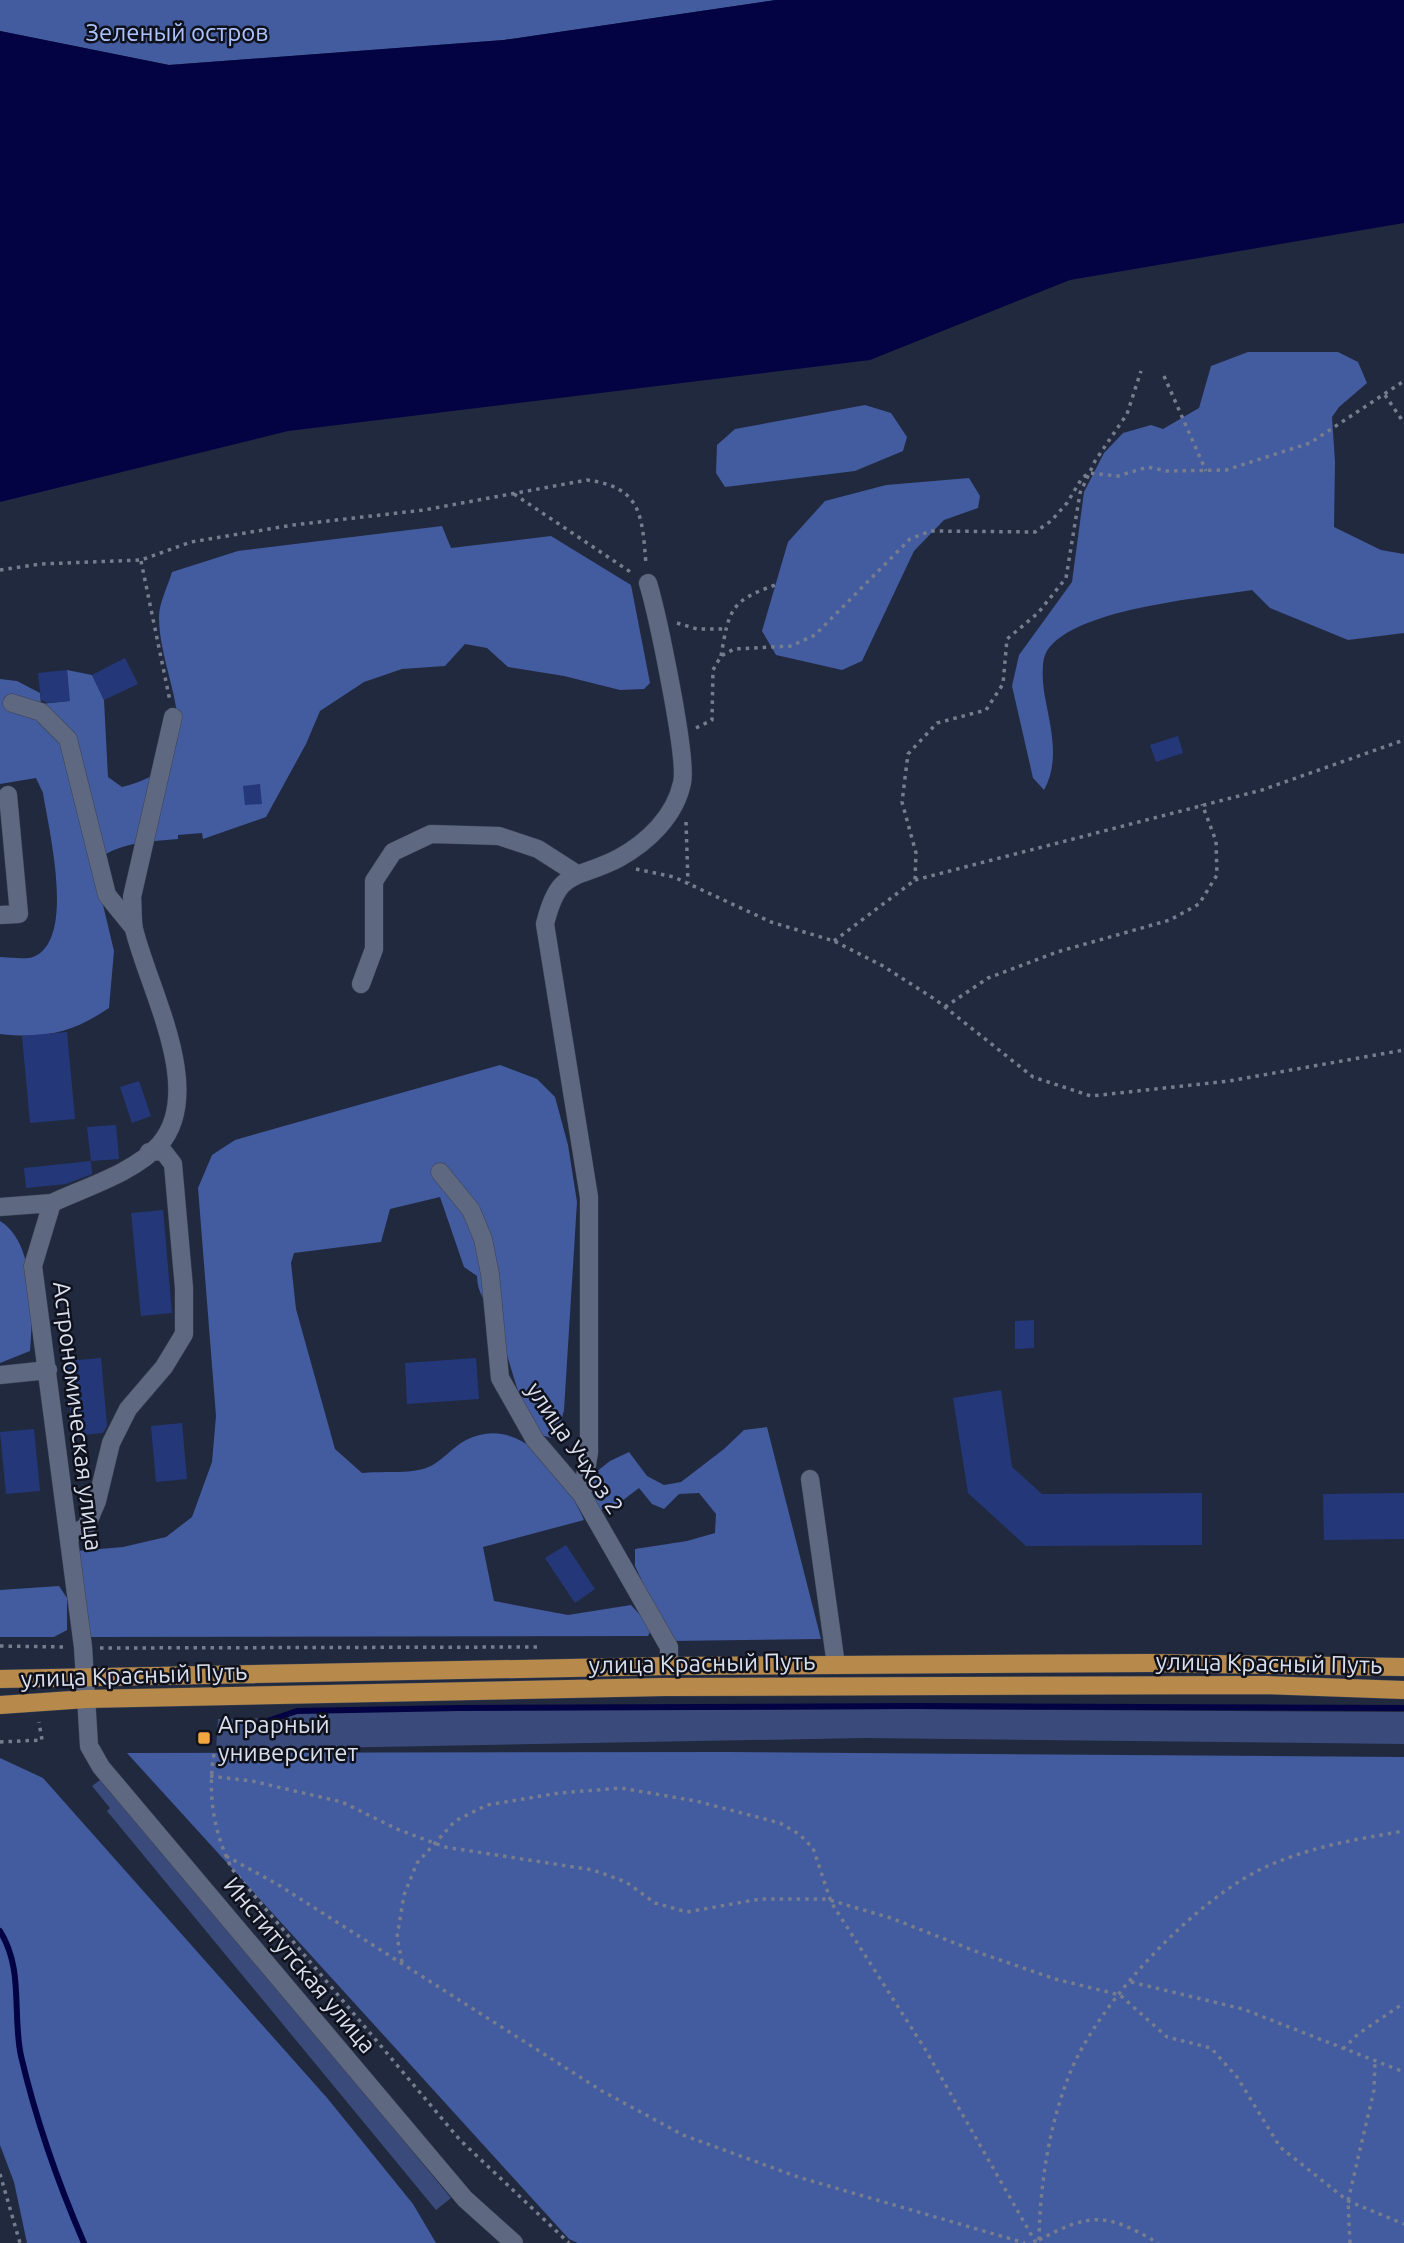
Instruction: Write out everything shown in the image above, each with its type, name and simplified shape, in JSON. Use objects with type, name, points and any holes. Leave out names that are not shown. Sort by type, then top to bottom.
[{"type":"main road","name":"улица Красный Путь","points":[[0,1679],[836,1664],[1149,1663],[1404,1667]]},
{"type":"main road","name":"улица Красный Путь","points":[[0,1704],[86,1699],[664,1687],[1265,1685],[1404,1690]]},
{"type":"street","points":[[582,1495],[589,1452],[589,1197],[545,923],[552,897],[562,883],[577,874],[619,858],[667,820],[683,782],[680,744],[648,583]]},
{"type":"street","points":[[12,703],[41,712],[68,739],[107,895],[133,927]]},
{"type":"street","points":[[0,1207],[52,1203],[127,1167],[159,1145],[175,1119],[178,1099],[170,1041],[133,927],[132,897],[173,717]]},
{"type":"street","points":[[0,915],[19,914],[8,795]]},
{"type":"street","points":[[361,984],[374,949],[374,881],[393,852],[431,834],[499,836],[538,849],[577,874]]},
{"type":"street","points":[[69,1536],[86,1527],[97,1501],[111,1443],[128,1409],[170,1359],[184,1334],[184,1288],[173,1164],[163,1151],[149,1152]]},
{"type":"street","name":"улица Учхоз 2","points":[[440,1172],[471,1210],[483,1239],[490,1274],[500,1378],[536,1440],[582,1495],[669,1647],[669,1666]]},
{"type":"street","name":"Астрономическая улица","points":[[52,1203],[33,1266],[69,1536],[86,1699]]},
{"type":"street","points":[[0,1375],[48,1370]]},
{"type":"street","points":[[810,1479],[836,1664]]},
{"type":"street","name":"Институтская улица","points":[[86,1699],[89,1746],[101,1767],[465,2199],[514,2243]]},
{"type":"street","points":[[487,2243],[497,2228]]},
{"type":"path","points":[[915,880],[916,853],[902,802],[908,754],[937,723],[986,710],[1003,684],[1007,639],[1038,613],[1066,578],[1080,492],[1127,414],[1141,371]]},
{"type":"path","points":[[1164,376],[1206,471]]},
{"type":"path","points":[[721,656],[734,649],[791,646],[815,635],[910,539],[931,531],[1035,532],[1051,521],[1067,503],[1082,478],[1089,473],[1118,476],[1148,467],[1226,470],[1310,443],[1404,382]]},
{"type":"path","points":[[1385,394],[1404,423]]},
{"type":"path","points":[[0,570],[41,564],[141,560],[191,542],[514,495],[587,480],[611,483],[627,493],[642,518],[648,583]]},
{"type":"path","points":[[514,495],[648,583]]},
{"type":"path","points":[[141,560],[173,717]]},
{"type":"path","points":[[680,744],[691,731],[712,720],[713,670],[721,656],[728,615],[736,603],[775,585]]},
{"type":"path","points":[[653,604],[675,622],[697,629],[725,629]]},
{"type":"path","points":[[834,941],[915,880],[1262,790],[1404,740]]},
{"type":"path","points":[[945,1007],[988,978],[1057,952],[1170,920],[1199,904],[1217,875],[1216,841],[1202,804]]},
{"type":"path","points":[[685,815],[688,883]]},
{"type":"path","points":[[606,863],[674,877],[771,922],[834,941],[883,966],[945,1007],[1033,1077],[1091,1097],[1229,1081],[1404,1050]]},
{"type":"path","points":[[0,1742],[42,1740],[39,1722]]},
{"type":"path","points":[[214,1754],[210,1776],[217,1836],[232,1869],[460,2140],[569,2243]]},
{"type":"path","points":[[210,1776],[252,1781],[342,1802],[397,1829],[433,1842],[516,1860],[593,1870],[625,1882],[655,1903],[687,1912],[760,1899],[826,1899],[891,1918],[980,1954],[1055,1979],[1120,1995],[1167,2037],[1211,2048],[1237,2077],[1280,2147],[1348,2201],[1404,2224]]},
{"type":"path","points":[[402,1962],[397,1937],[404,1895],[417,1863],[433,1842],[455,1821],[487,1805],[559,1793],[621,1788],[696,1801],[780,1823],[799,1834],[813,1847],[831,1902],[925,2049],[1038,2242]]},
{"type":"path","points":[[1038,2242],[1042,2184],[1070,2073],[1090,2034],[1177,1928],[1205,1905],[1268,1866],[1327,1844],[1404,1831]]},
{"type":"path","points":[[226,1856],[277,1884],[402,1962],[480,2016],[601,2091],[683,2135],[798,2177],[1025,2243]]},
{"type":"path","points":[[1131,1982],[1243,2009],[1404,2072]]},
{"type":"path","points":[[1343,2049],[1358,2034],[1404,2003]]},
{"type":"path","points":[[1350,2243],[1348,2201],[1374,2091],[1375,2061]]},
{"type":"path","points":[[0,2174],[20,2243]]},
{"type":"path","points":[[1038,2242],[1098,2217],[1124,2223],[1158,2243]]},
{"type":"shaded area","points":[[776,0],[1404,0],[1404,223],[1070,280],[870,360],[288,431],[0,502],[0,31],[169,65],[504,40]]},
{"type":"shaded area","points":[[896,1709],[1404,1712],[1404,1744],[865,1738],[216,1750],[218,1719],[275,1718],[301,1711]]},
{"type":"shaded area","points":[[100,1780],[117,1800],[120,1797],[451,2198],[436,2210],[107,1811],[110,1808],[92,1786]]},
{"type":"green space","name":"Зеленый остров","points":[[0,0],[776,0],[504,40],[169,65],[0,31]]},
{"type":"green space","points":[[1248,352],[1338,352],[1358,362],[1367,383],[1339,407],[1332,417],[1335,462],[1334,527],[1381,550],[1404,554],[1404,633],[1348,640],[1270,608],[1252,590],[1138,608],[1079,627],[1058,639],[1044,659],[1044,688],[1053,756],[1052,768],[1044,790],[1033,778],[1012,686],[1019,655],[1072,582],[1084,492],[1104,453],[1123,433],[1151,425],[1163,429],[1199,408],[1211,366]]},
{"type":"green space","points":[[865,405],[891,413],[907,437],[903,451],[855,471],[725,487],[716,473],[717,445],[735,429]]},
{"type":"green space","points":[[969,478],[980,496],[978,508],[944,520],[914,551],[862,661],[842,670],[776,655],[762,631],[788,542],[825,501],[886,485]]},
{"type":"green space","points":[[442,526],[451,548],[551,536],[631,585],[650,683],[644,689],[620,690],[564,676],[508,667],[487,648],[465,644],[445,666],[402,669],[364,682],[320,711],[306,744],[266,817],[203,839],[202,833],[178,835],[178,839],[122,847],[93,863],[114,951],[109,1008],[83,1023],[58,1032],[31,1036],[0,1034],[0,957],[29,958],[46,946],[54,929],[57,907],[54,855],[43,793],[36,778],[0,784],[0,679],[17,681],[40,693],[41,704],[69,701],[67,670],[92,675],[104,700],[108,777],[122,787],[152,776],[169,760],[177,741],[178,719],[159,619],[172,572],[238,551]]},
{"type":"green space","points":[[500,1065],[537,1079],[555,1097],[568,1145],[577,1202],[564,1410],[559,1430],[551,1438],[536,1433],[523,1404],[499,1330],[480,1292],[477,1276],[464,1267],[440,1197],[390,1209],[381,1242],[294,1253],[291,1263],[296,1309],[335,1449],[362,1473],[420,1470],[431,1466],[466,1440],[486,1434],[505,1435],[523,1442],[539,1453],[566,1485],[584,1520],[483,1547],[494,1601],[568,1615],[631,1605],[652,1628],[648,1636],[88,1637],[77,1551],[123,1547],[166,1537],[192,1517],[212,1462],[216,1416],[198,1188],[212,1155],[235,1140]]},
{"type":"green space","points":[[0,1221],[12,1231],[26,1262],[32,1318],[30,1351],[0,1363]]},
{"type":"green space","points":[[767,1427],[821,1639],[670,1641],[635,1566],[635,1549],[687,1541],[715,1533],[716,1514],[699,1493],[679,1494],[664,1509],[652,1504],[639,1488],[618,1504],[600,1510],[582,1483],[610,1461],[629,1452],[647,1476],[664,1485],[681,1482],[744,1430]]},
{"type":"green space","points":[[59,1586],[67,1598],[67,1630],[54,1637],[0,1637],[0,1590]]},
{"type":"green space","points":[[727,1752],[1404,1757],[1404,2243],[578,2243],[569,2239],[127,1753]]},
{"type":"green space","points":[[0,1758],[43,1778],[328,2099],[413,2204],[436,2243],[27,2243],[14,2182],[0,2145]]},
{"type":"building","points":[[125,658],[138,684],[104,700],[92,675]]},
{"type":"building","points":[[67,670],[70,701],[48,703],[41,700],[38,673]]},
{"type":"building","points":[[1178,736],[1183,753],[1156,762],[1150,745]]},
{"type":"building","points":[[260,784],[262,804],[245,805],[243,786]]},
{"type":"building","points":[[67,1032],[75,1119],[30,1123],[22,1036]]},
{"type":"building","points":[[139,1081],[151,1116],[132,1123],[120,1087]]},
{"type":"building","points":[[116,1125],[119,1159],[91,1161],[87,1127]]},
{"type":"building","points":[[91,1161],[92,1174],[66,1184],[26,1188],[24,1168]]},
{"type":"building","points":[[163,1210],[172,1313],[141,1316],[131,1213]]},
{"type":"building","points":[[1034,1320],[1034,1348],[1015,1349],[1015,1321]]},
{"type":"building","points":[[101,1358],[107,1426],[103,1433],[72,1436],[66,1361]]},
{"type":"building","points":[[476,1358],[479,1399],[407,1404],[405,1363]]},
{"type":"building","points":[[1001,1390],[1012,1467],[1042,1494],[1202,1493],[1202,1545],[1026,1546],[968,1493],[953,1398]]},
{"type":"building","points":[[182,1423],[187,1479],[156,1482],[151,1426]]},
{"type":"building","points":[[34,1429],[40,1491],[6,1494],[0,1432]]},
{"type":"building","points":[[1404,1493],[1404,1539],[1324,1540],[1323,1494]]},
{"type":"building","points":[[566,1545],[595,1589],[575,1603],[545,1558]]},
{"type":"waterway","points":[[256,1725],[297,1711],[459,1708],[1404,1708]]},
{"type":"waterway","points":[[0,1931],[15,1976],[18,2040],[27,2080],[48,2151],[84,2243]]},
{"type":"place","name":"Аграрный университет","points":[[204,1738]]}]
